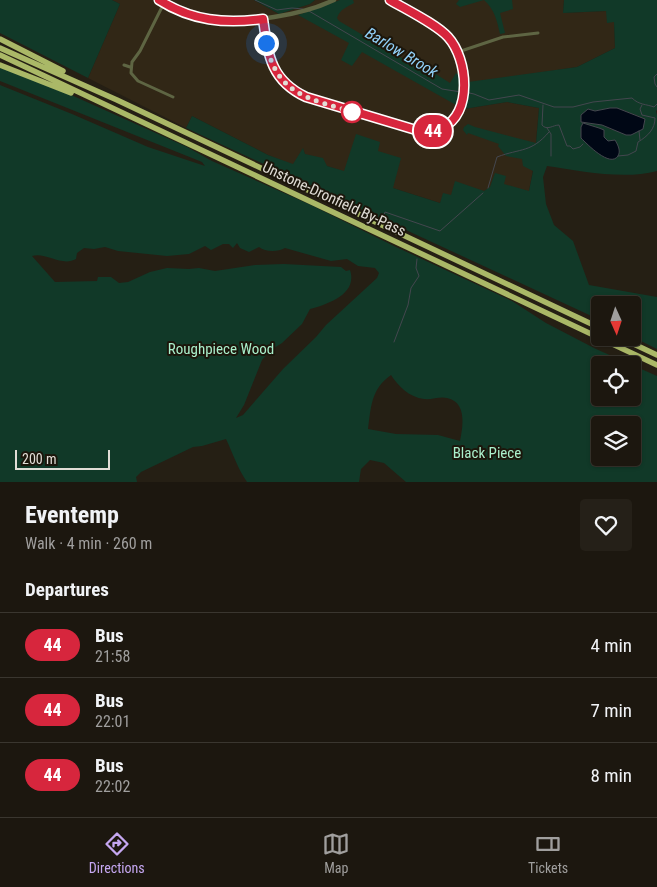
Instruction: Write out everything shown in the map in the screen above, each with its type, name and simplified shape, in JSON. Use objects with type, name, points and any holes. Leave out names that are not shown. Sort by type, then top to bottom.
[{"type":"highway","points":[[0,39],[117,100]]},
{"type":"highway","name":"Unstone-Dronfield By-Pass","points":[[0,48],[117,100],[591,324]]},
{"type":"highway","name":"Unstone-Dronfield By-Pass","points":[[0,55],[657,365]]},
{"type":"highway","points":[[0,64],[101,104]]},
{"type":"highway","points":[[638,346],[657,355]]},
{"type":"street","points":[[159,0],[187,15],[214,21],[235,22],[263,19],[301,11],[334,0]]},
{"type":"street","points":[[263,19],[271,63],[284,83],[292,90],[306,97],[398,126],[424,131],[440,129],[447,126],[459,111],[464,84],[464,72],[458,52],[444,33],[390,0]]},
{"type":"street","points":[[164,3],[130,67],[131,72],[138,81],[173,97]]},
{"type":"street","points":[[458,52],[503,37],[538,33]]},
{"type":"street","points":[[124,65],[130,67]]},
{"type":"shaded area","points":[[112,0],[254,0],[279,14],[310,4],[315,0],[564,0],[563,13],[606,11],[614,22],[615,48],[577,67],[468,83],[464,109],[507,102],[539,108],[534,164],[526,207],[459,209],[444,194],[440,203],[327,166],[305,154],[303,149],[293,165],[268,155],[192,116],[186,128],[88,78],[120,4]]},
{"type":"shaded area","points":[[617,108],[645,119],[643,129],[631,135],[626,135],[602,125],[581,122],[581,115],[588,109],[595,111]]},
{"type":"shaded area","points":[[583,123],[604,130],[604,137],[608,141],[615,140],[619,150],[618,156],[614,159],[604,157],[588,145],[581,138]]},
{"type":"green space","points":[[0,0],[112,0],[120,4],[88,78],[0,33]]},
{"type":"green space","points":[[254,0],[315,0],[310,4],[279,14]]},
{"type":"green space","points":[[340,0],[353,0],[354,3],[340,12],[337,18],[339,21],[429,74],[431,71],[450,83],[456,73],[460,76],[456,105],[362,52],[352,66],[341,60],[349,43],[298,15]]},
{"type":"green space","points":[[459,0],[484,0],[460,7],[456,4]]},
{"type":"green space","points":[[484,0],[512,0],[513,9],[500,13],[505,33],[500,34],[497,20]]},
{"type":"green space","points":[[564,0],[657,0],[657,171],[644,174],[616,175],[547,166],[543,177],[546,204],[554,225],[573,241],[589,285],[657,297],[657,349],[641,341],[641,296],[591,296],[591,316],[186,128],[192,116],[268,155],[293,164],[303,148],[305,154],[323,158],[327,166],[344,171],[356,134],[380,142],[378,151],[401,158],[393,188],[440,203],[443,193],[451,195],[455,181],[484,191],[490,187],[495,173],[506,176],[504,184],[529,191],[533,171],[523,166],[522,159],[506,156],[498,146],[499,144],[468,133],[467,135],[463,130],[468,124],[536,143],[539,108],[507,102],[464,109],[468,82],[577,67],[615,48],[614,22],[607,23],[606,11],[563,13]],"holes":[[[617,108],[644,118],[612,130],[602,125],[581,122],[588,109],[595,111]],[[583,123],[603,130],[604,137],[608,141],[593,149],[581,138],[581,127]]]},
{"type":"green space","points":[[0,67],[69,94],[311,205],[512,301],[546,323],[612,356],[591,356],[591,406],[641,406],[641,369],[657,376],[657,482],[406,482],[384,463],[370,460],[361,469],[359,482],[247,482],[238,467],[226,439],[193,447],[141,472],[136,477],[137,482],[0,482],[0,85],[148,147],[205,166],[202,162],[0,81]],"holes":[[[237,243],[240,248],[249,252],[259,247],[272,251],[285,248],[331,261],[347,259],[358,266],[375,268],[379,273],[377,278],[326,325],[283,369],[243,415],[236,418],[244,405],[262,360],[302,324],[310,309],[333,301],[346,292],[350,286],[350,270],[346,271],[341,267],[284,264],[255,265],[215,271],[199,268],[167,268],[150,272],[128,282],[119,283],[111,277],[98,277],[97,281],[55,282],[32,256],[37,255],[60,261],[71,261],[76,259],[77,253],[84,248],[105,247],[118,251],[167,256],[189,254],[205,246],[211,250],[223,244],[229,244],[233,248]],[[391,375],[397,384],[414,396],[427,399],[444,398],[453,400],[458,404],[462,415],[460,441],[438,435],[396,434],[368,429],[373,399],[379,386]]]},
{"type":"waterway","name":"Barlow Brook","points":[[255,0],[277,10],[303,9]]},
{"type":"waterway","name":"Barlow Brook","points":[[309,11],[442,89],[461,92]]},
{"type":"waterway","name":"Barlow Brook","points":[[657,74],[654,77],[657,87]]},
{"type":"waterway","name":"Barlow Brook","points":[[465,92],[489,100],[519,95],[554,107],[573,107],[593,102],[632,98],[640,103],[654,107],[657,104]]},
{"type":"waterway","points":[[543,105],[542,125],[544,127],[548,128],[559,125],[567,146],[573,149],[583,144]]},
{"type":"waterway","points":[[618,156],[628,155],[636,151],[638,142],[648,135],[652,129],[655,118],[642,115],[640,109],[642,105]]},
{"type":"waterway","points":[[547,128],[551,134],[551,156]]},
{"type":"waterway","points":[[639,131],[640,140]]},
{"type":"waterway","points":[[488,188],[497,157],[531,147],[537,144],[549,132]]},
{"type":"waterway","points":[[384,215],[385,212],[440,231],[483,193]]},
{"type":"waterway","points":[[394,342],[408,305],[411,288],[419,276],[416,268],[417,259]]},
{"type":"bus line","name":"44","points":[[159,0],[187,15],[210,21],[246,22],[263,19],[271,63],[277,74],[292,90],[306,97],[398,126],[424,131],[440,129],[447,126],[453,120],[461,105],[464,72],[458,52],[444,33],[390,0]]},
{"type":"route","points":[[266,43],[271,63],[277,74],[292,90],[306,97],[354,112],[352,112]]},
{"type":"park label","name":"Roughpiece Wood","points":[[221,349]]},
{"type":"park label","name":"Black Piece","points":[[487,453]]}]
